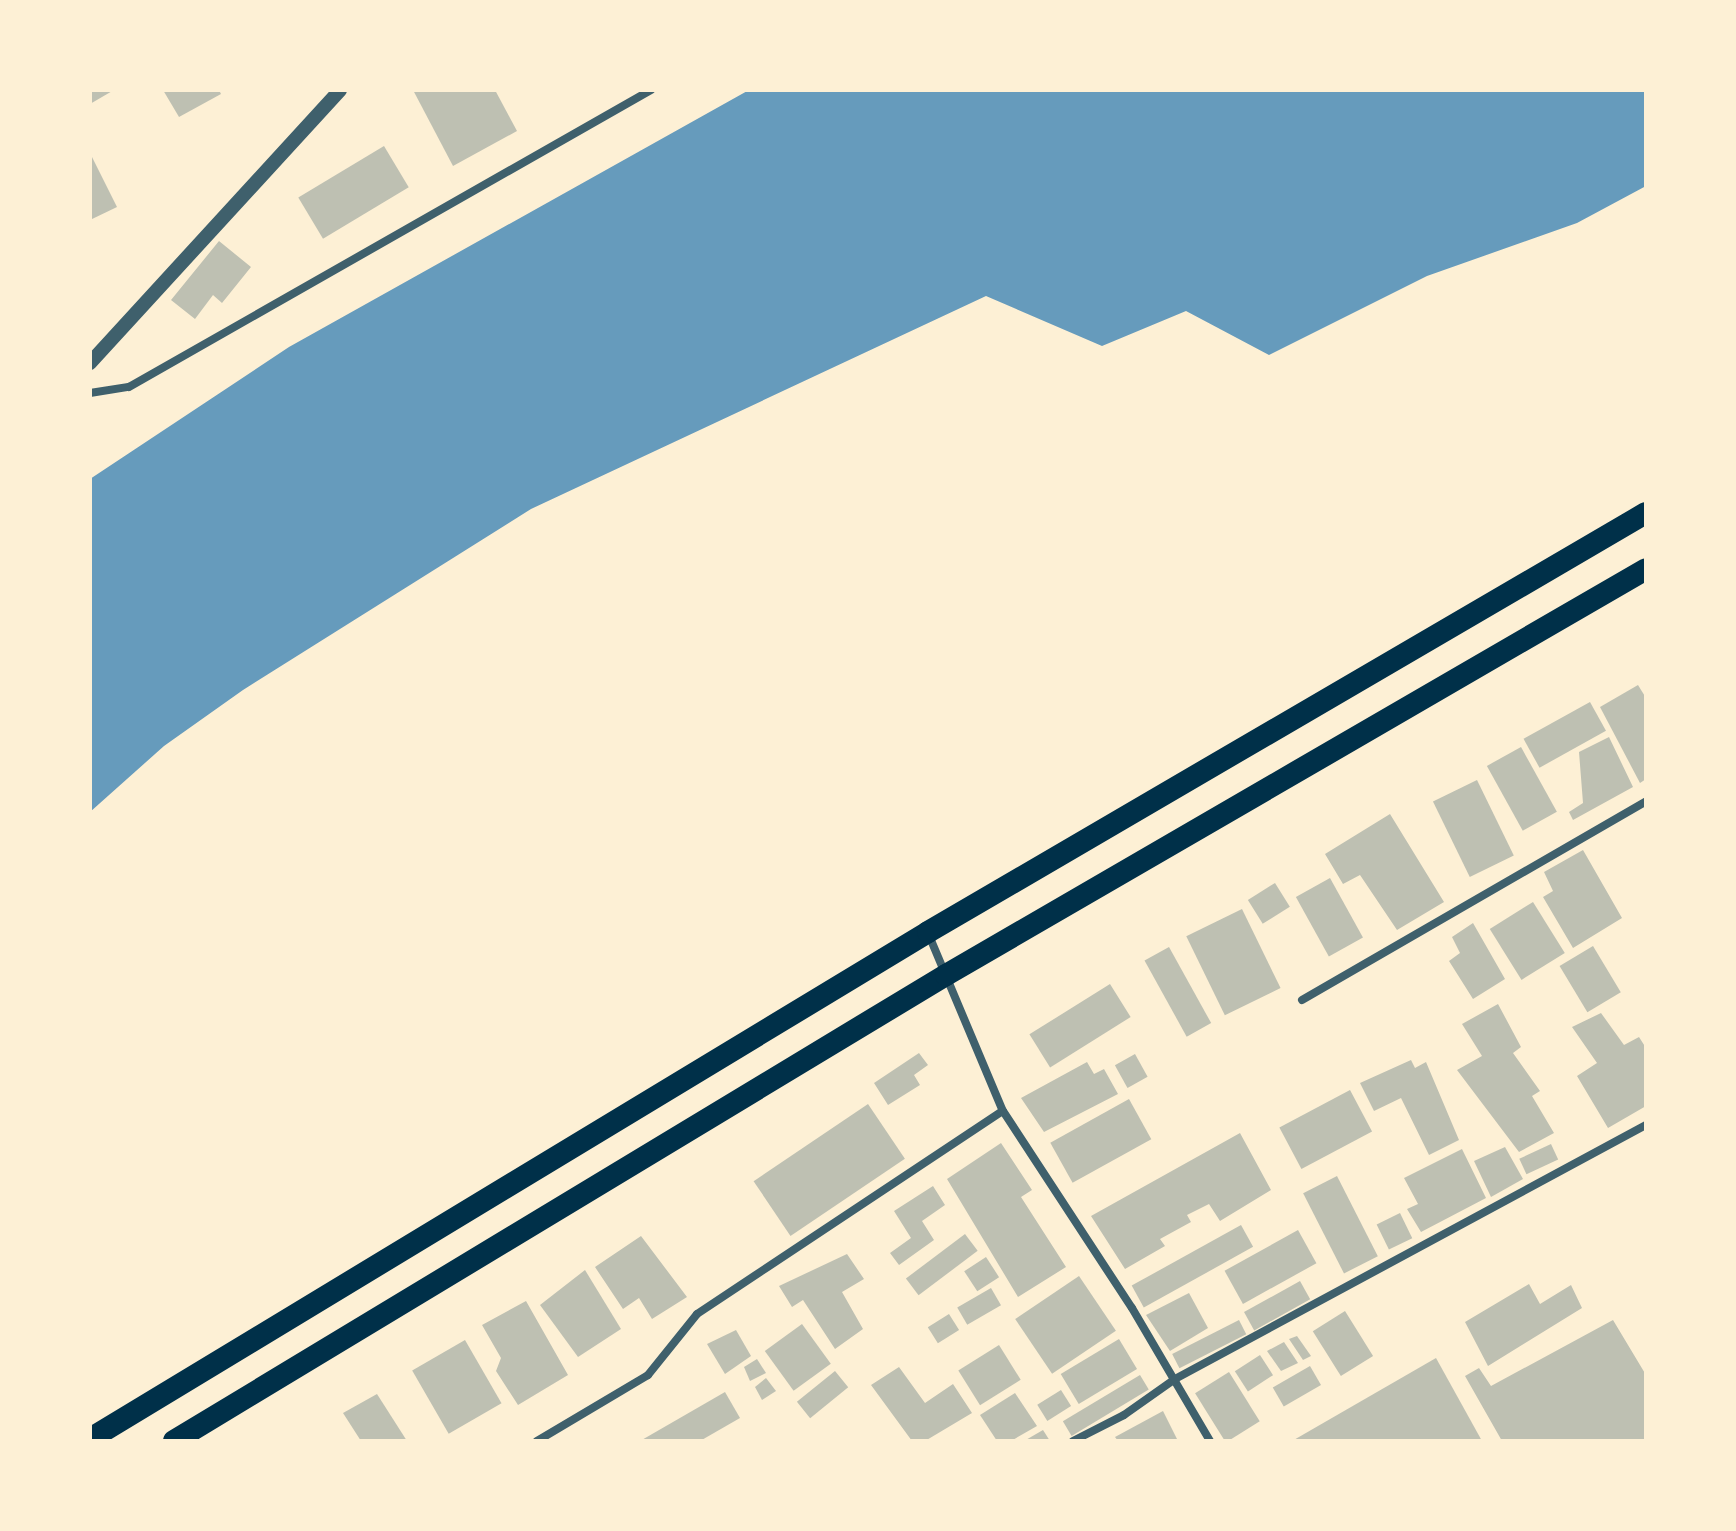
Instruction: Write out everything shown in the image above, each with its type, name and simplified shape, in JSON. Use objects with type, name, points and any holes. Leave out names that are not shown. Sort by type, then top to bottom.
[{"type":"highway","points":[[90,1439],[928,932],[1646,513]]},
{"type":"highway","points":[[174,1441],[946,975],[1646,569]]},
{"type":"street","points":[[90,363],[340,90]]},
{"type":"street","points":[[90,393],[129,387],[651,90]]},
{"type":"street","points":[[1302,1000],[1646,801]]},
{"type":"street","points":[[928,932],[1003,1111],[1175,1379],[1210,1441]]},
{"type":"street","points":[[537,1441],[648,1375],[697,1314],[1003,1111]]},
{"type":"street","points":[[1073,1441],[1124,1415],[1175,1379],[1646,1125]]},
{"type":"water","points":[[749,90],[1646,90],[1646,186],[1577,223],[1427,276],[1269,355],[1186,311],[1102,346],[986,296],[531,509],[243,690],[164,746],[90,812],[90,479],[289,347]]},
{"type":"building","points":[[90,90],[114,90],[90,104]]},
{"type":"building","points":[[163,90],[219,90],[221,94],[179,117]]},
{"type":"building","points":[[413,90],[495,90],[517,131],[453,166]]},
{"type":"building","points":[[384,146],[409,187],[323,239],[298,198]]},
{"type":"building","points":[[90,153],[117,207],[90,220]]},
{"type":"building","points":[[219,241],[251,267],[222,303],[213,295],[195,319],[171,300]]},
{"type":"building","points":[[1638,685],[1646,698],[1646,779],[1640,783],[1600,707]]},
{"type":"building","points":[[1590,702],[1606,731],[1540,768],[1524,739]]},
{"type":"building","points":[[1609,737],[1633,787],[1573,820],[1569,812],[1583,803],[1579,752]]},
{"type":"building","points":[[1521,747],[1557,812],[1523,831],[1487,766]]},
{"type":"building","points":[[1477,780],[1514,855],[1470,877],[1433,801]]},
{"type":"building","points":[[1390,814],[1444,902],[1397,930],[1360,875],[1343,884],[1325,854]]},
{"type":"building","points":[[1583,850],[1622,918],[1573,948],[1543,897],[1553,891],[1544,872]]},
{"type":"building","points":[[1330,878],[1363,937],[1329,956],[1296,897]]},
{"type":"building","points":[[1275,883],[1290,907],[1263,924],[1248,900]]},
{"type":"building","points":[[1533,902],[1565,953],[1522,980],[1490,929]]},
{"type":"building","points":[[1242,909],[1281,988],[1225,1015],[1186,936]]},
{"type":"building","points":[[1473,923],[1505,979],[1473,999],[1449,961],[1460,953],[1452,937]]},
{"type":"building","points":[[1593,946],[1621,992],[1587,1012],[1560,966]]},
{"type":"building","points":[[1169,947],[1211,1023],[1187,1037],[1145,961]]},
{"type":"building","points":[[1110,984],[1131,1017],[1050,1067],[1029,1034]]},
{"type":"building","points":[[1498,1004],[1521,1047],[1513,1053],[1540,1091],[1532,1096],[1554,1133],[1519,1152],[1457,1070],[1482,1056],[1462,1024]]},
{"type":"building","points":[[1601,1013],[1624,1045],[1639,1037],[1646,1048],[1646,1106],[1608,1128],[1577,1076],[1597,1063],[1572,1027]]},
{"type":"building","points":[[919,1053],[928,1065],[914,1075],[920,1085],[888,1105],[874,1083]]},
{"type":"building","points":[[1135,1054],[1148,1077],[1127,1088],[1115,1065]]},
{"type":"building","points":[[1411,1060],[1415,1068],[1426,1062],[1459,1140],[1429,1155],[1401,1098],[1374,1111],[1360,1083]]},
{"type":"building","points":[[1087,1062],[1094,1074],[1104,1069],[1118,1094],[1044,1132],[1021,1098]]},
{"type":"building","points":[[1350,1090],[1372,1131],[1301,1169],[1279,1128]]},
{"type":"building","points":[[1129,1099],[1151,1139],[1073,1183],[1050,1143]]},
{"type":"building","points":[[868,1104],[905,1159],[790,1236],[754,1181]]},
{"type":"building","points":[[1240,1133],[1271,1190],[1220,1221],[1209,1204],[1187,1215],[1191,1222],[1160,1239],[1165,1246],[1125,1269],[1091,1216]]},
{"type":"building","points":[[1001,1143],[1032,1190],[1021,1197],[1066,1267],[1018,1297],[947,1179]]},
{"type":"building","points":[[1551,1144],[1558,1159],[1526,1174],[1519,1159]]},
{"type":"building","points":[[1505,1147],[1523,1179],[1491,1197],[1474,1161]]},
{"type":"building","points":[[1462,1149],[1486,1198],[1421,1232],[1407,1209],[1418,1204],[1404,1178]]},
{"type":"building","points":[[1337,1176],[1378,1256],[1344,1273],[1303,1193]]},
{"type":"building","points":[[933,1186],[945,1205],[922,1221],[934,1240],[899,1265],[890,1253],[911,1238],[894,1211]]},
{"type":"building","points":[[1400,1213],[1412,1238],[1389,1250],[1377,1224]]},
{"type":"building","points":[[1241,1225],[1253,1247],[1144,1307],[1132,1286]]},
{"type":"building","points":[[1298,1230],[1316,1263],[1243,1304],[1225,1271]]},
{"type":"building","points":[[965,1234],[978,1251],[919,1295],[906,1279]]},
{"type":"building","points":[[641,1236],[687,1297],[652,1319],[639,1298],[623,1309],[595,1267]]},
{"type":"building","points":[[847,1254],[864,1279],[842,1292],[863,1329],[835,1349],[803,1300],[792,1307],[779,1286]]},
{"type":"building","points":[[986,1257],[999,1277],[977,1291],[964,1271]]},
{"type":"building","points":[[585,1270],[621,1329],[578,1357],[540,1305]]},
{"type":"building","points":[[1079,1276],[1116,1331],[1052,1374],[1015,1319]]},
{"type":"building","points":[[1300,1281],[1310,1299],[1254,1330],[1244,1312]]},
{"type":"building","points":[[1529,1284],[1540,1304],[1571,1285],[1582,1308],[1488,1366],[1465,1322]]},
{"type":"building","points":[[991,1288],[1001,1305],[967,1325],[957,1308]]},
{"type":"building","points":[[1189,1293],[1208,1328],[1170,1351],[1146,1315]]},
{"type":"building","points":[[526,1301],[568,1375],[518,1405],[496,1371],[501,1358],[482,1325]]},
{"type":"building","points":[[1345,1311],[1373,1356],[1341,1376],[1313,1331]]},
{"type":"building","points":[[949,1314],[959,1330],[938,1343],[928,1327]]},
{"type":"building","points":[[1239,1320],[1246,1334],[1179,1368],[1172,1354]]},
{"type":"building","points":[[1613,1320],[1646,1375],[1646,1441],[1502,1441],[1465,1376],[1479,1368],[1491,1386]]},
{"type":"building","points":[[802,1324],[831,1364],[794,1391],[765,1351]]},
{"type":"building","points":[[736,1330],[751,1356],[725,1374],[707,1344]]},
{"type":"building","points":[[1297,1336],[1311,1356],[1303,1360],[1289,1339]]},
{"type":"building","points":[[1119,1339],[1137,1369],[1079,1404],[1061,1374]]},
{"type":"building","points":[[465,1340],[502,1403],[449,1434],[412,1370]]},
{"type":"building","points":[[1284,1342],[1298,1363],[1281,1371],[1267,1351]]},
{"type":"building","points":[[999,1345],[1021,1380],[980,1405],[958,1370]]},
{"type":"building","points":[[1260,1355],[1273,1375],[1248,1391],[1235,1371]]},
{"type":"building","points":[[1436,1358],[1482,1441],[1292,1441]]},
{"type":"building","points":[[757,1359],[766,1373],[750,1381],[744,1367]]},
{"type":"building","points":[[1310,1366],[1321,1385],[1284,1407],[1273,1388]]},
{"type":"building","points":[[899,1367],[925,1403],[953,1384],[972,1413],[925,1441],[912,1441],[871,1385]]},
{"type":"building","points":[[835,1371],[848,1387],[810,1418],[797,1402]]},
{"type":"building","points":[[1229,1372],[1260,1421],[1225,1441],[1195,1393]]},
{"type":"building","points":[[1140,1375],[1149,1390],[1072,1436],[1063,1421]]},
{"type":"building","points":[[766,1378],[776,1391],[762,1400],[755,1387]]},
{"type":"building","points":[[1061,1390],[1071,1406],[1047,1421],[1037,1405]]},
{"type":"building","points":[[725,1392],[740,1418],[700,1441],[640,1441]]},
{"type":"building","points":[[1015,1393],[1037,1426],[1011,1441],[997,1441],[980,1415]]},
{"type":"building","points":[[377,1394],[407,1441],[361,1441],[343,1413]]},
{"type":"building","points":[[1163,1411],[1178,1441],[1118,1441],[1115,1437]]},
{"type":"building","points":[[1043,1430],[1050,1441],[1024,1441]]}]
